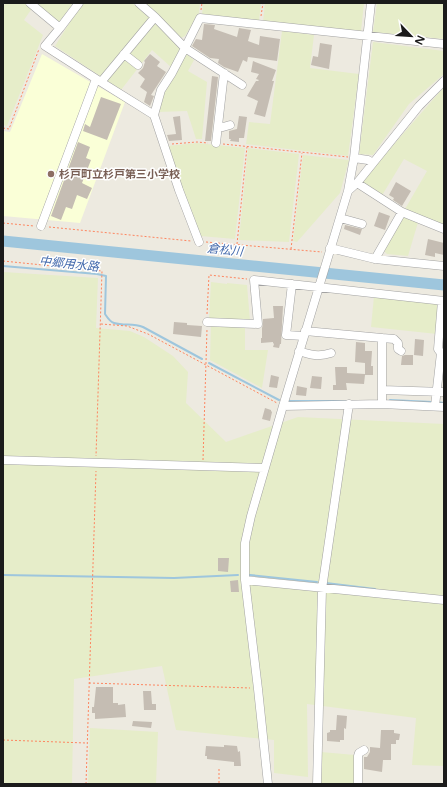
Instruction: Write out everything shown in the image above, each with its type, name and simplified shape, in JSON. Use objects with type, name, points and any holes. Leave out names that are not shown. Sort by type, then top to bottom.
[{"type":"street","points":[[79,3],[45,46],[154,115]]},
{"type":"street","points":[[139,3],[185,48],[242,85]]},
{"type":"street","points":[[268,784],[245,580],[245,543],[251,516],[282,406],[348,191],[354,158],[371,3]]},
{"type":"street","points":[[32,4],[60,28]]},
{"type":"street","points":[[41,226],[99,81],[155,17]]},
{"type":"street","points":[[199,242],[154,115],[160,90],[172,73],[200,18],[444,44]]},
{"type":"street","points":[[124,54],[138,65]]},
{"type":"street","points":[[216,144],[224,73]]},
{"type":"street","points":[[348,191],[357,183],[419,106],[444,81]]},
{"type":"street","points":[[218,126],[223,127],[230,125]]},
{"type":"street","points":[[354,158],[368,160],[373,163]]},
{"type":"street","points":[[357,183],[402,212],[444,229]]},
{"type":"street","points":[[376,257],[402,212]]},
{"type":"street","points":[[340,218],[362,224]]},
{"type":"street","points":[[330,251],[444,266]]},
{"type":"street","points":[[376,257],[444,262]]},
{"type":"street","points":[[207,322],[258,324],[254,280],[443,301],[438,350],[442,353],[440,392],[434,406]]},
{"type":"street","points":[[292,284],[286,334],[304,333],[394,339],[398,343],[398,349],[401,351]]},
{"type":"street","points":[[382,338],[382,404]]},
{"type":"street","points":[[299,351],[309,355],[318,356],[331,353]]},
{"type":"street","points":[[382,390],[440,392]]},
{"type":"street","points":[[282,406],[349,404],[444,406]]},
{"type":"street","points":[[317,784],[322,589],[349,404]]},
{"type":"street","points":[[3,460],[265,468]]},
{"type":"street","points":[[245,580],[322,589],[444,600]]},
{"type":"street","points":[[358,784],[358,756],[359,753],[364,750]]},
{"type":"path","points":[[261,25],[263,3]]},
{"type":"path","points":[[3,128],[9,129],[40,45]]},
{"type":"path","points":[[164,144],[198,142],[354,158]]},
{"type":"path","points":[[237,245],[247,147]]},
{"type":"path","points":[[291,249],[302,153]]},
{"type":"path","points":[[3,223],[199,242],[330,251]]},
{"type":"path","points":[[3,262],[102,271],[86,784]]},
{"type":"path","points":[[203,465],[209,275],[254,280]]},
{"type":"path","points":[[100,324],[128,326],[138,329],[282,406]]},
{"type":"path","points":[[89,683],[258,689]]},
{"type":"path","points":[[3,740],[87,743]]},
{"type":"path","points":[[219,769],[219,784]]},
{"type":"shaded area","points":[[5,3],[73,3],[59,23],[35,4],[24,20],[43,35],[7,126],[3,125],[3,8]]},
{"type":"shaded area","points":[[82,3],[132,3],[158,24],[182,49],[172,68],[152,50],[121,90],[55,46]]},
{"type":"shaded area","points":[[143,3],[200,3],[199,13],[185,36],[181,38]]},
{"type":"shaded area","points":[[203,3],[261,3],[259,21],[202,16]]},
{"type":"shaded area","points":[[265,3],[364,3],[361,31],[263,22]]},
{"type":"shaded area","points":[[377,3],[444,3],[444,39],[373,32]]},
{"type":"shaded area","points":[[282,31],[314,35],[310,68],[359,74],[348,156],[246,144],[249,122],[270,124]]},
{"type":"shaded area","points":[[373,42],[444,51],[444,74],[409,104],[373,155],[359,154]]},
{"type":"shaded area","points":[[185,53],[194,60],[188,71],[207,82],[202,139],[196,139],[187,111],[157,112],[161,92]]},
{"type":"shaded area","name":"杉戸町立杉戸第三小学校","points":[[42,54],[125,102],[80,223],[3,216],[3,131],[10,132]]},
{"type":"shaded area","points":[[444,87],[444,226],[419,219],[408,256],[387,254],[382,249],[427,171],[404,159],[381,197],[360,183]]},
{"type":"shaded area","points":[[197,143],[245,148],[235,239],[200,236],[167,146]]},
{"type":"shaded area","points":[[248,148],[299,154],[289,242],[239,240]]},
{"type":"shaded area","points":[[303,155],[349,160],[340,193],[297,242],[293,241]]},
{"type":"shaded area","points":[[3,272],[98,278],[96,328],[130,331],[144,337],[173,356],[188,372],[186,403],[226,442],[298,417],[444,424],[444,766],[412,765],[416,718],[307,704],[308,777],[274,773],[274,740],[176,730],[162,666],[74,679],[72,784],[3,784]]},
{"type":"shaded area","points":[[211,282],[247,285],[250,321],[209,319]]},
{"type":"shaded area","points":[[374,296],[439,302],[437,334],[371,327]]},
{"type":"shaded area","points":[[211,323],[245,325],[245,350],[268,350],[262,388],[210,360]]},
{"type":"shaded area","points":[[90,728],[158,732],[156,784],[88,784]]},
{"type":"shaded area","points":[[321,752],[355,755],[355,784],[320,784]]},
{"type":"building","points":[[204,24],[215,25],[214,29],[237,37],[239,28],[251,30],[248,41],[259,45],[260,36],[280,39],[277,61],[248,57],[247,62],[243,60],[238,72],[224,67],[218,63],[219,59],[210,58],[192,46],[196,39],[202,40]]},
{"type":"building","points":[[320,43],[332,45],[329,69],[311,65],[313,56],[318,57]]},
{"type":"building","points":[[150,54],[160,62],[157,66],[166,72],[151,95],[154,96],[150,106],[144,102],[147,92],[140,87],[145,79],[138,73],[143,68],[144,61]]},
{"type":"building","points":[[253,61],[276,70],[272,81],[274,81],[265,117],[254,114],[258,101],[247,96],[256,81],[259,80],[256,79],[259,74],[251,72]]},
{"type":"building","points":[[212,76],[218,77],[211,141],[205,141]]},
{"type":"building","points":[[101,97],[121,104],[107,140],[83,131],[85,124],[90,127]]},
{"type":"building","points":[[180,116],[182,140],[169,141],[167,135],[176,134],[173,117]]},
{"type":"building","points":[[239,116],[247,117],[244,138],[239,138],[239,142],[230,141],[229,131],[237,129]]},
{"type":"building","points":[[78,142],[90,147],[86,158],[91,160],[82,183],[92,188],[87,199],[77,195],[72,209],[66,207],[61,220],[51,216]]},
{"type":"building","points":[[396,182],[411,191],[402,206],[393,200],[394,198],[389,195]]},
{"type":"building","points":[[379,212],[390,216],[385,230],[374,226]]},
{"type":"building","points":[[345,225],[362,229],[360,235],[344,229]]},
{"type":"building","points":[[428,239],[444,243],[444,255],[435,253],[435,257],[425,255]]},
{"type":"building","points":[[273,306],[283,306],[281,344],[279,348],[273,347],[273,342],[261,343],[263,319],[274,318]]},
{"type":"building","points":[[174,322],[202,326],[201,337],[173,334]]},
{"type":"building","points":[[415,339],[424,340],[423,356],[414,355]]},
{"type":"building","points":[[356,342],[365,343],[365,351],[372,351],[371,366],[373,366],[373,375],[365,375],[364,384],[346,383],[347,390],[333,390],[333,385],[336,385],[335,367],[347,367],[347,373],[365,374],[365,363],[355,362]]},
{"type":"building","points":[[413,355],[413,365],[401,365],[402,356]]},
{"type":"building","points":[[271,375],[279,377],[277,388],[269,387]]},
{"type":"building","points":[[312,376],[322,377],[321,389],[310,388]]},
{"type":"building","points":[[297,386],[307,388],[306,396],[296,395]]},
{"type":"building","points":[[265,408],[271,410],[272,412],[270,421],[262,419]]},
{"type":"building","points":[[218,558],[229,558],[228,572],[218,571]]},
{"type":"building","points":[[238,580],[239,592],[231,592],[230,581]]},
{"type":"building","points":[[96,687],[113,687],[113,703],[118,703],[118,705],[125,704],[126,717],[95,719],[95,713],[92,713],[92,707],[94,707]]},
{"type":"building","points":[[143,691],[151,691],[152,704],[156,704],[156,710],[144,710]]},
{"type":"building","points":[[337,715],[347,716],[346,729],[344,728],[344,740],[340,740],[340,742],[327,741],[327,733],[330,732],[330,730],[336,730]]},
{"type":"building","points":[[133,721],[152,722],[151,728],[132,726]]},
{"type":"building","points":[[381,730],[394,730],[394,733],[400,734],[399,740],[396,740],[396,744],[391,744],[391,760],[383,760],[382,772],[364,769],[364,757],[367,757],[370,752],[370,747],[380,748]]},
{"type":"building","points":[[224,745],[237,746],[238,752],[240,751],[241,766],[234,766],[234,762],[207,759],[207,756],[205,756],[206,746],[224,747]]},
{"type":"waterway","name":"倉松川","points":[[3,241],[444,285]]},
{"type":"waterway","name":"中郷用水路","points":[[3,266],[106,276],[105,314],[110,321],[118,324],[143,327],[202,359]]},
{"type":"waterway","name":"中郷用水路","points":[[209,363],[279,400]]},
{"type":"waterway","name":"中郷用水路","points":[[390,400],[432,402]]},
{"type":"waterway","name":"中郷用水路","points":[[289,401],[355,401]]},
{"type":"waterway","name":"中郷用水路","points":[[437,402],[444,403]]},
{"type":"waterway","points":[[3,575],[174,578],[238,575]]},
{"type":"waterway","points":[[250,575],[317,582]]},
{"type":"waterway","points":[[326,583],[375,589]]},
{"type":"place","name":"杉戸町立杉戸第三小学校","points":[[51,174]]}]
